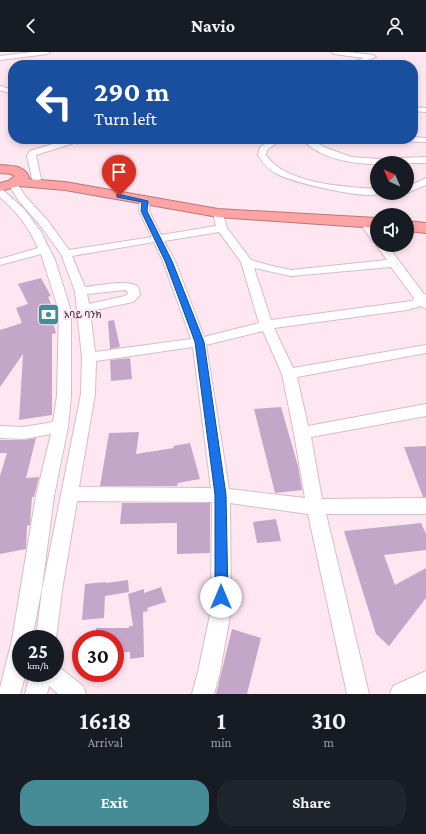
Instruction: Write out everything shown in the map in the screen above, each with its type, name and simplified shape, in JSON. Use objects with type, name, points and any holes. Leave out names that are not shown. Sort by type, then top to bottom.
[{"type":"highway","points":[[2,168],[21,174],[13,183]]},
{"type":"highway","points":[[13,183],[45,183],[145,201],[220,220],[370,223]]},
{"type":"highway","points":[[22,199],[38,191],[45,183]]},
{"type":"highway","points":[[414,227],[426,228]]},
{"type":"street","points":[[0,58],[47,52]]},
{"type":"street","points":[[334,52],[373,57],[363,60]]},
{"type":"street","points":[[45,183],[31,156],[33,153],[61,144]]},
{"type":"street","points":[[270,144],[263,149],[262,155],[268,164],[278,171],[291,177],[320,185],[370,191]]},
{"type":"street","points":[[314,144],[330,155],[353,161],[426,160]]},
{"type":"street","points":[[414,187],[426,181]]},
{"type":"street","points":[[13,183],[22,199],[44,223],[66,254],[81,291],[89,357],[88,394],[52,590],[47,630]]},
{"type":"street","points":[[0,192],[21,211],[36,232],[45,250],[65,311],[64,396],[60,427],[45,496],[32,587],[24,630]]},
{"type":"street","points":[[145,201],[144,211],[169,261],[199,342],[221,495],[221,610],[209,672],[203,694]]},
{"type":"street","points":[[66,254],[158,239],[220,220],[247,262],[266,325],[289,374],[302,433],[315,507],[358,694]]},
{"type":"street","points":[[0,262],[45,250]]},
{"type":"street","points":[[89,357],[199,342],[257,329],[266,325],[407,306],[424,300],[386,252]]},
{"type":"street","points":[[247,262],[266,268],[291,273],[394,263]]},
{"type":"street","points":[[81,291],[127,286],[133,289],[134,292],[134,295],[129,299],[84,309]]},
{"type":"street","points":[[289,374],[426,349]]},
{"type":"street","points":[[302,433],[426,410]]},
{"type":"street","points":[[0,432],[24,433],[60,427]]},
{"type":"street","points":[[69,494],[221,495],[315,507],[426,506]]},
{"type":"street","points":[[9,694],[13,682]]},
{"type":"street","points":[[36,694],[39,682]]},
{"type":"street","points":[[61,682],[75,694]]},
{"type":"street","points":[[401,694],[426,682]]},
{"type":"building","points":[[41,278],[51,296],[48,297],[56,315],[51,316],[56,333],[52,334],[52,415],[19,420],[23,354],[0,387],[0,330],[22,323],[16,308],[28,304],[18,284]]},
{"type":"building","points":[[114,320],[120,347],[110,349],[108,321]]},
{"type":"building","points":[[130,358],[132,379],[111,381],[110,360]]},
{"type":"building","points":[[281,407],[298,466],[302,490],[275,493],[254,409]]},
{"type":"building","points":[[139,432],[136,454],[174,448],[173,446],[190,443],[200,479],[178,483],[177,486],[100,486],[109,433]]},
{"type":"building","points":[[36,438],[26,478],[39,477],[34,497],[32,497],[30,525],[27,526],[26,549],[0,554],[0,476],[7,453],[0,453],[0,440],[24,440]]},
{"type":"building","points":[[426,446],[426,497],[423,497],[404,447]]},
{"type":"building","points":[[122,503],[210,503],[210,553],[177,554],[177,523],[120,524]]},
{"type":"building","points":[[276,519],[281,541],[257,543],[253,522]]},
{"type":"building","points":[[421,523],[426,534],[426,550],[384,555],[395,585],[426,568],[426,598],[389,646],[376,634],[344,531]]},
{"type":"building","points":[[128,580],[129,592],[105,596],[104,618],[82,620],[85,584]]},
{"type":"building","points":[[161,587],[166,602],[147,608],[148,611],[143,612],[144,657],[130,659],[130,652],[124,652],[124,630],[96,630],[96,628],[129,628],[129,626],[133,626],[128,594],[144,589],[144,593]]},
{"type":"building","points":[[232,629],[261,638],[247,694],[216,694]]},
{"type":"place","name":"አባይ ባንክ","points":[[48,314]]},
{"type":"route","points":[[119,196],[145,201],[144,211],[169,261],[199,342],[221,495],[221,597]]}]
